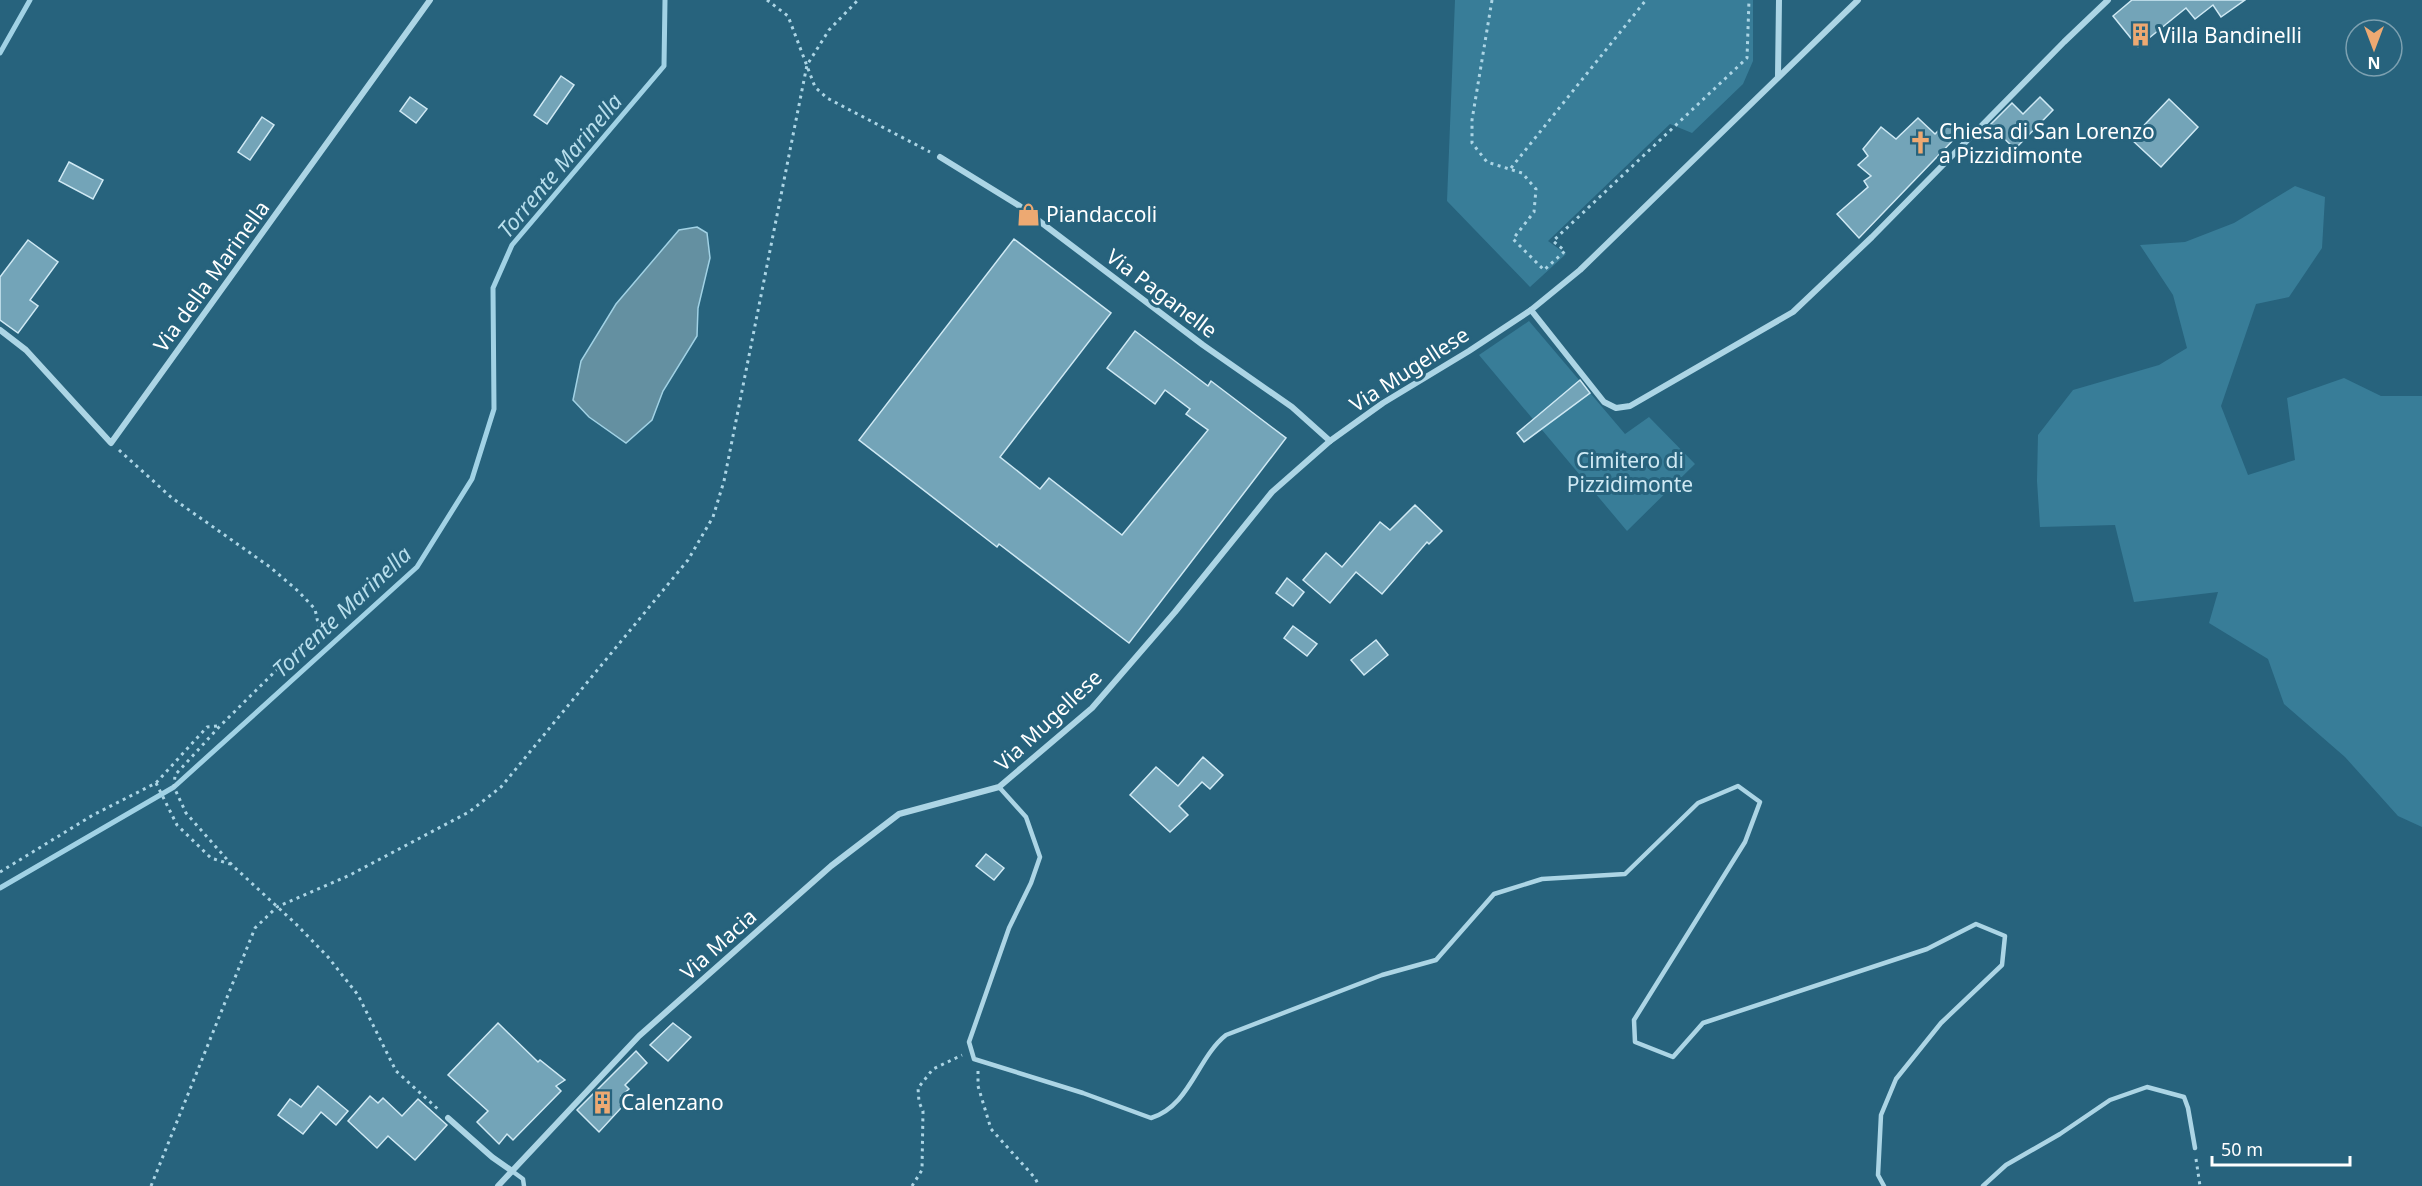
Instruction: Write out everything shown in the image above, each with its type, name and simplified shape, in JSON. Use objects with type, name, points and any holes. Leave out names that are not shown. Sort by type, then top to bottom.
[{"type":"street","name":"Via della Marinella","points":[[111,443],[430,0]]},
{"type":"street","points":[[1778,76],[1779,0]]},
{"type":"street","name":"Via Mugellese","points":[[999,787],[1092,708],[1175,612],[1272,492],[1330,441],[1383,403],[1531,310],[1580,270],[1858,0]]},
{"type":"street","points":[[1531,310],[1604,402],[1616,408],[1630,406],[1793,312],[1872,237],[2108,0]]},
{"type":"street","name":"Via Paganelle","points":[[940,157],[1018,205],[1203,345],[1292,407],[1330,441]]},
{"type":"street","points":[[0,330],[26,350],[111,443]]},
{"type":"street","name":"Via Macia","points":[[498,1186],[639,1036],[831,866],[899,814],[999,787]]},
{"type":"street","points":[[448,1118],[492,1157],[512,1170]]},
{"type":"lane","points":[[999,787],[1026,817],[1040,857],[1031,883],[1009,928],[969,1042],[974,1059],[1083,1093],[1151,1118],[1160,1115],[1185,1092],[1214,1045],[1226,1035],[1382,975],[1436,960],[1494,894],[1542,879],[1625,874],[1698,803],[1738,786],[1760,802],[1745,842],[1634,1020],[1635,1042],[1673,1057],[1703,1023],[1927,949],[1976,924],[2005,936],[2002,965],[1941,1023],[1896,1079],[1881,1115],[1878,1175],[1884,1186]]},
{"type":"lane","points":[[1983,1186],[2006,1165],[2060,1134],[2109,1100],[2147,1087],[2184,1097],[2195,1148]]},
{"type":"lane","points":[[512,1170],[523,1179],[524,1186]]},
{"type":"path","points":[[767,0],[788,16],[815,87],[827,98],[940,157]]},
{"type":"path","points":[[151,1186],[255,928],[277,907],[370,865],[469,812],[501,787],[688,560],[713,517],[724,481],[807,65],[829,30],[858,0]]},
{"type":"path","points":[[1492,0],[1472,120],[1472,143],[1487,162],[1522,173],[1536,189],[1534,212],[1513,238],[1544,270],[1565,251],[1552,241],[1747,58],[1749,0]]},
{"type":"path","points":[[1511,168],[1646,0]]},
{"type":"path","points":[[111,443],[172,498],[270,567],[315,609],[319,628],[220,726],[175,775],[174,787],[186,813],[232,865],[328,957],[358,995],[396,1071],[448,1118]]},
{"type":"path","points":[[0,872],[93,815],[156,784],[207,727],[220,726]]},
{"type":"path","points":[[156,784],[177,825],[211,858],[232,865]]},
{"type":"path","points":[[912,1186],[922,1170],[923,1111],[919,1102],[918,1088],[933,1069],[972,1052]]},
{"type":"path","points":[[978,1060],[978,1086],[991,1129],[1035,1178],[1039,1186]]},
{"type":"path","points":[[2195,1148],[2200,1186]]},
{"type":"green space","points":[[1455,0],[1753,0],[1753,61],[1743,84],[1692,133],[1670,124],[1548,241],[1566,254],[1530,287],[1447,201]]},
{"type":"green space","points":[[2295,186],[2325,197],[2322,248],[2289,297],[2256,304],[2221,406],[2248,475],[2295,460],[2287,398],[2344,378],[2381,396],[2422,396],[2422,827],[2398,816],[2345,757],[2284,704],[2268,659],[2209,623],[2218,592],[2134,602],[2115,525],[2040,527],[2037,481],[2038,435],[2073,390],[2159,365],[2187,348],[2173,295],[2140,245],[2185,242],[2234,223]]},
{"type":"green space","name":"Cimitero di Pizzidimonte","points":[[1529,321],[1625,434],[1649,417],[1695,464],[1627,531],[1479,355]]},
{"type":"shaded area","points":[[697,227],[707,233],[710,258],[698,308],[697,336],[663,391],[652,420],[626,443],[589,417],[573,400],[581,361],[616,304],[679,230]]},
{"type":"building","name":"Villa Bandinelli","points":[[2132,0],[2245,0],[2221,17],[2213,5],[2195,19],[2186,8],[2138,47],[2113,16]]},
{"type":"building","points":[[561,76],[574,85],[547,124],[534,115]]},
{"type":"building","points":[[410,97],[427,109],[416,123],[400,111]]},
{"type":"building","points":[[2040,97],[2053,110],[2015,149],[1990,125],[2012,103],[2023,114]]},
{"type":"building","points":[[2169,99],[2198,127],[2161,167],[2131,139]]},
{"type":"building","points":[[262,117],[274,125],[250,160],[238,152]]},
{"type":"building","points":[[1918,118],[1935,134],[1946,123],[1958,135],[1859,238],[1837,214],[1868,187],[1864,181],[1871,176],[1858,165],[1868,156],[1863,149],[1881,127],[1896,139]]},
{"type":"building","points":[[69,162],[103,180],[93,199],[59,181]]},
{"type":"building","points":[[1014,239],[1111,313],[1000,457],[1040,489],[1049,478],[1122,535],[1208,430],[1186,414],[1190,409],[1165,390],[1155,404],[1107,368],[1135,331],[1208,386],[1211,381],[1286,438],[1129,643],[999,544],[997,547],[859,440]]},
{"type":"building","points":[[28,240],[58,262],[30,300],[38,306],[18,333],[0,320],[0,277]]},
{"type":"building","points":[[1580,380],[1590,393],[1524,442],[1517,433]]},
{"type":"building","points":[[1415,505],[1442,531],[1429,544],[1427,542],[1382,594],[1356,572],[1330,603],[1303,580],[1326,553],[1342,567],[1380,522],[1390,530]]},
{"type":"building","points":[[1287,578],[1304,592],[1293,606],[1276,593]]},
{"type":"building","points":[[1293,626],[1317,644],[1307,656],[1284,638]]},
{"type":"building","points":[[1376,640],[1388,655],[1364,675],[1351,660]]},
{"type":"building","points":[[1203,757],[1223,775],[1210,789],[1202,782],[1179,806],[1188,815],[1170,832],[1130,795],[1156,767],[1178,786]]},
{"type":"building","points":[[986,854],[1004,868],[994,880],[976,866]]},
{"type":"building","points":[[498,1023],[538,1062],[540,1060],[565,1080],[556,1086],[561,1091],[513,1140],[507,1134],[499,1144],[477,1122],[488,1111],[448,1075]]},
{"type":"building","points":[[673,1023],[691,1037],[668,1061],[650,1045]]},
{"type":"building","name":"Calenzano","points":[[636,1051],[647,1063],[625,1085],[629,1089],[621,1096],[624,1100],[620,1104],[622,1107],[599,1132],[577,1110]]},
{"type":"building","points":[[318,1086],[348,1111],[336,1125],[321,1112],[303,1134],[278,1115],[290,1099],[301,1107]]},
{"type":"building","points":[[370,1096],[378,1103],[383,1098],[402,1116],[418,1099],[447,1125],[415,1160],[388,1136],[377,1148],[348,1121]]},
{"type":"waterway","points":[[0,53],[30,0]]},
{"type":"waterway","name":"Torrente Marinella","points":[[0,888],[174,787],[417,567],[472,479],[494,409],[493,288],[512,245],[664,66],[665,0]]},
{"type":"place","name":"Villa Bandinelli","points":[[2140,35]]},
{"type":"place","name":"Chiesa di San Lorenzo a Pizzidimonte","points":[[1921,143]]},
{"type":"place","name":"Piandaccoli","points":[[1028,214]]},
{"type":"place","name":"Calenzano","points":[[603,1102]]}]
